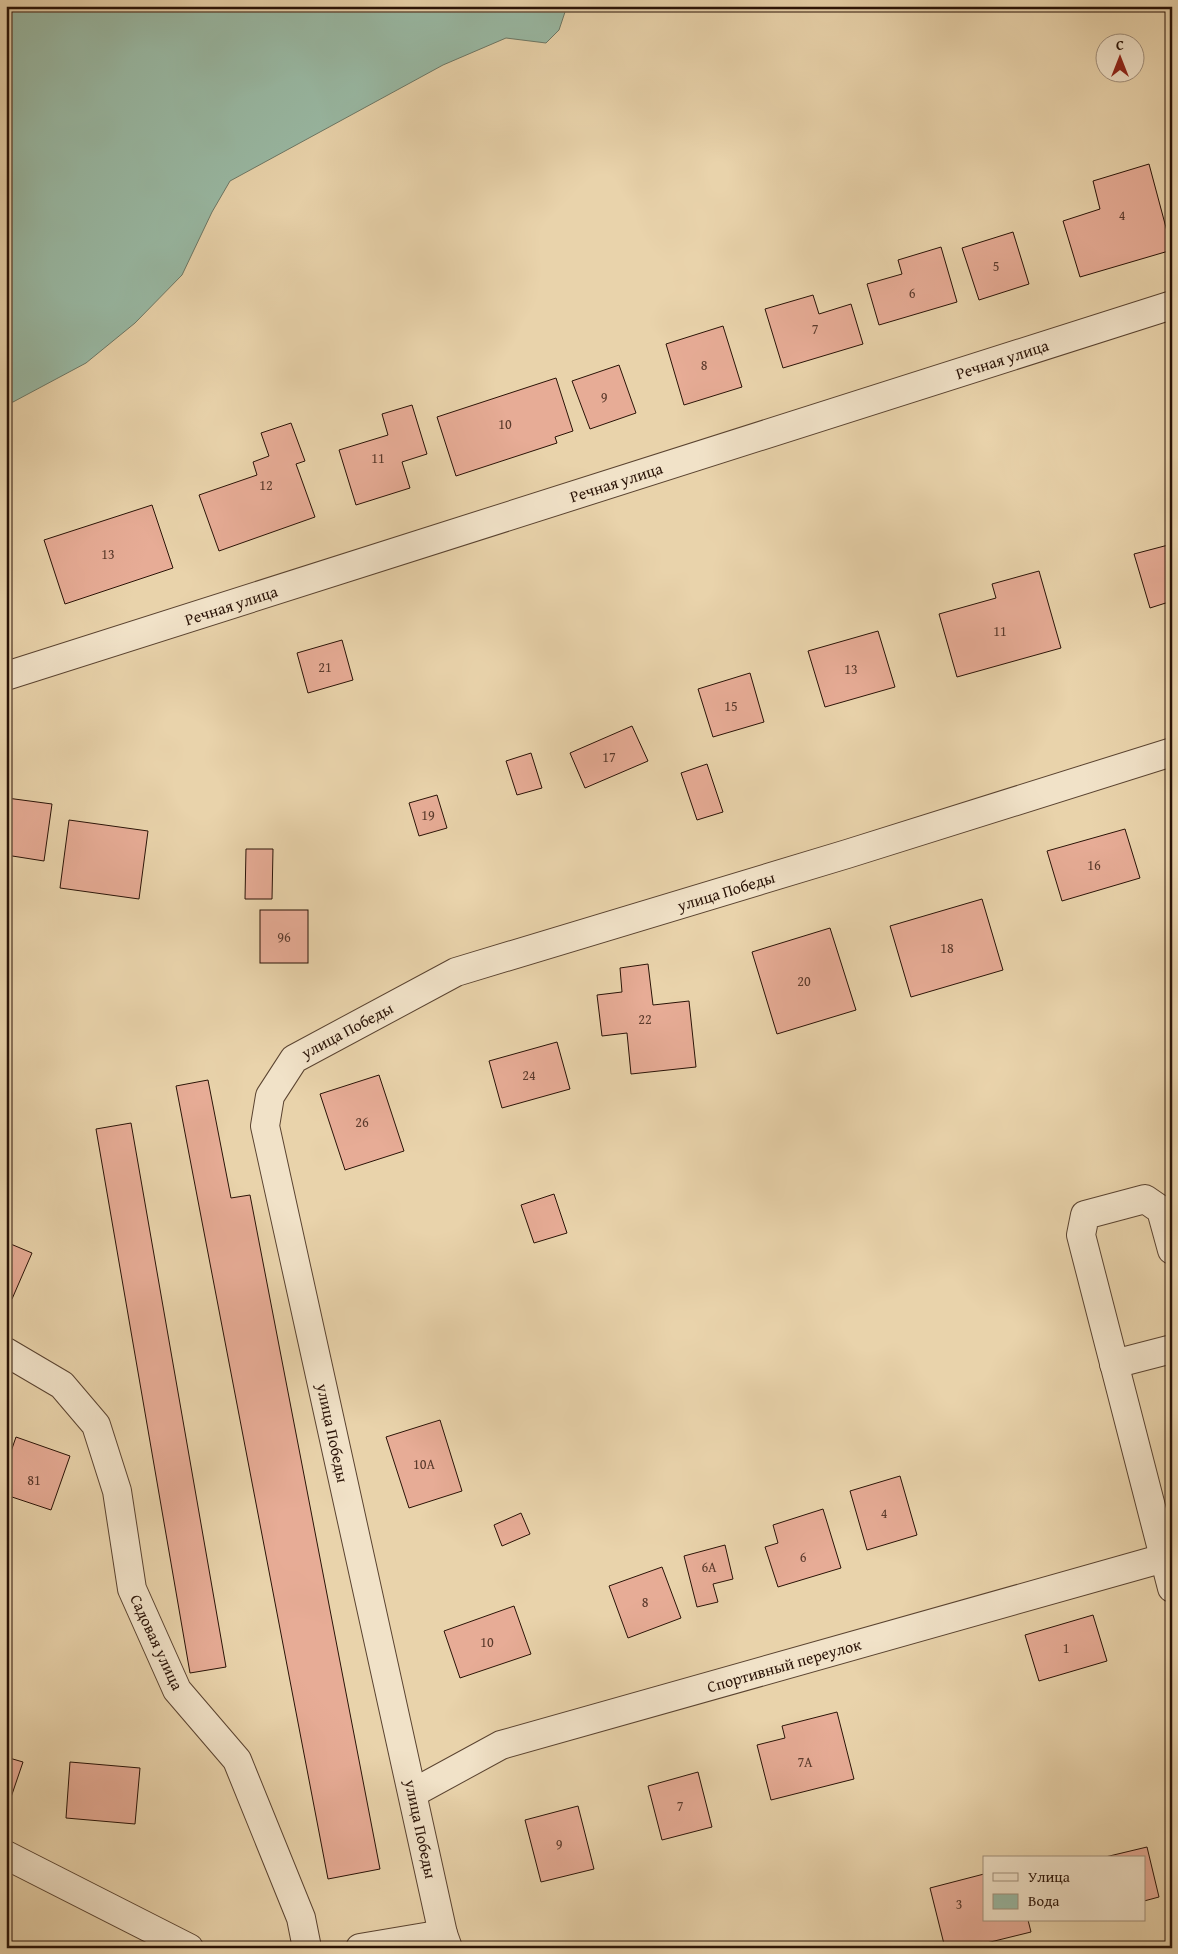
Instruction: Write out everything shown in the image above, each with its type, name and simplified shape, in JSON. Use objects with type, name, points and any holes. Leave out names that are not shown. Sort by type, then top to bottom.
[{"type":"street","name":"Речная улица","points":[[6,676],[1172,305]]},
{"type":"street","name":"улица Победы","points":[[446,1941],[265,1126],[270,1096],[294,1059],[456,972],[847,854],[1172,752]]},
{"type":"street","points":[[1172,1250],[1161,1210],[1145,1199],[1085,1216],[1082,1235],[1172,1588]]},
{"type":"street","points":[[1114,1364],[1172,1349]]},
{"type":"street","name":"Садовая улица","points":[[6,1352],[62,1385],[96,1426],[117,1491],[132,1589],[177,1690],[237,1760],[301,1918],[307,1948]]},
{"type":"street","name":"Спортивный переулок","points":[[413,1793],[501,1745],[1164,1558]]},
{"type":"street","points":[[6,1854],[189,1948]]},
{"type":"street","points":[[360,1948],[446,1941]]},
{"type":"water","points":[[6,6],[567,6],[559,30],[546,43],[506,38],[443,65],[230,181],[212,212],[182,275],[135,323],[86,363],[6,404]]},
{"type":"building","points":[[1149,164],[1172,250],[1080,277],[1063,221],[1100,209],[1093,181]]},
{"type":"building","points":[[1013,232],[1029,284],[979,300],[962,248]]},
{"type":"building","points":[[941,247],[957,302],[879,325],[867,284],[902,274],[898,260]]},
{"type":"building","points":[[813,295],[819,314],[851,304],[863,344],[783,368],[765,309]]},
{"type":"building","points":[[723,326],[742,387],[684,405],[666,344]]},
{"type":"building","points":[[619,365],[636,413],[590,429],[572,381]]},
{"type":"building","points":[[556,378],[573,431],[555,437],[557,443],[456,476],[437,417]]},
{"type":"building","points":[[412,405],[427,454],[402,462],[410,488],[356,505],[339,450],[388,435],[382,414]]},
{"type":"building","points":[[291,423],[305,461],[296,464],[315,517],[219,551],[199,495],[257,475],[253,462],[269,456],[261,433]]},
{"type":"building","points":[[152,505],[173,568],[65,604],[44,540]]},
{"type":"building","points":[[1172,544],[1172,601],[1150,608],[1134,554]]},
{"type":"building","points":[[1039,571],[1061,648],[957,677],[939,614],[996,598],[992,584]]},
{"type":"building","points":[[878,631],[895,687],[825,707],[808,651]]},
{"type":"building","points":[[342,640],[353,680],[308,693],[297,653]]},
{"type":"building","points":[[750,673],[764,722],[713,737],[698,689]]},
{"type":"building","points":[[632,726],[648,761],[585,788],[570,753]]},
{"type":"building","points":[[531,753],[542,788],[517,795],[506,761]]},
{"type":"building","points":[[707,764],[723,812],[697,820],[681,773]]},
{"type":"building","points":[[437,795],[447,828],[419,836],[409,803]]},
{"type":"building","points":[[7,798],[52,804],[44,861],[6,855]]},
{"type":"building","points":[[69,820],[148,831],[139,899],[60,888]]},
{"type":"building","points":[[1125,829],[1140,878],[1062,901],[1047,851]]},
{"type":"building","points":[[246,849],[273,849],[272,899],[245,899]]},
{"type":"building","points":[[982,899],[1003,970],[911,997],[890,926]]},
{"type":"building","points":[[260,910],[308,910],[308,963],[260,963]]},
{"type":"building","points":[[830,928],[856,1010],[777,1034],[752,952]]},
{"type":"building","points":[[648,964],[653,1005],[689,1001],[696,1067],[631,1074],[627,1033],[602,1036],[597,995],[622,992],[620,968]]},
{"type":"building","points":[[557,1042],[570,1089],[502,1108],[489,1061]]},
{"type":"building","points":[[379,1075],[404,1151],[345,1170],[320,1094]]},
{"type":"building","points":[[208,1080],[231,1198],[250,1195],[380,1869],[328,1879],[176,1086]]},
{"type":"building","points":[[131,1123],[226,1667],[190,1673],[96,1129]]},
{"type":"building","points":[[554,1194],[567,1233],[534,1243],[521,1205]]},
{"type":"building","points":[[6,1242],[32,1253],[12,1299],[6,1297]]},
{"type":"building","points":[[440,1420],[462,1491],[409,1508],[386,1437]]},
{"type":"building","points":[[16,1437],[70,1456],[51,1510],[6,1495],[6,1466]]},
{"type":"building","points":[[900,1476],[917,1535],[867,1550],[850,1491]]},
{"type":"building","points":[[823,1509],[841,1568],[778,1587],[765,1547],[778,1543],[773,1525]]},
{"type":"building","points":[[521,1513],[530,1534],[502,1546],[494,1525]]},
{"type":"building","points":[[725,1545],[733,1579],[713,1584],[718,1602],[697,1607],[684,1556]]},
{"type":"building","points":[[662,1567],[681,1618],[628,1638],[609,1586]]},
{"type":"building","points":[[514,1606],[531,1654],[460,1678],[444,1631]]},
{"type":"building","points":[[1093,1615],[1107,1661],[1039,1681],[1025,1635]]},
{"type":"building","points":[[837,1712],[854,1779],[771,1800],[757,1745],[785,1738],[782,1726]]},
{"type":"building","points":[[6,1757],[23,1762],[6,1812]]},
{"type":"building","points":[[70,1762],[140,1768],[135,1824],[66,1818]]},
{"type":"building","points":[[698,1772],[712,1827],[662,1840],[648,1786]]},
{"type":"building","points":[[578,1806],[594,1869],[541,1882],[525,1820]]},
{"type":"building","points":[[1147,1847],[1159,1897],[1146,1900],[1146,1856],[1109,1856]]},
{"type":"building","points":[[983,1874],[983,1922],[1028,1922],[1031,1932],[966,1948],[945,1948],[930,1888]]}]
